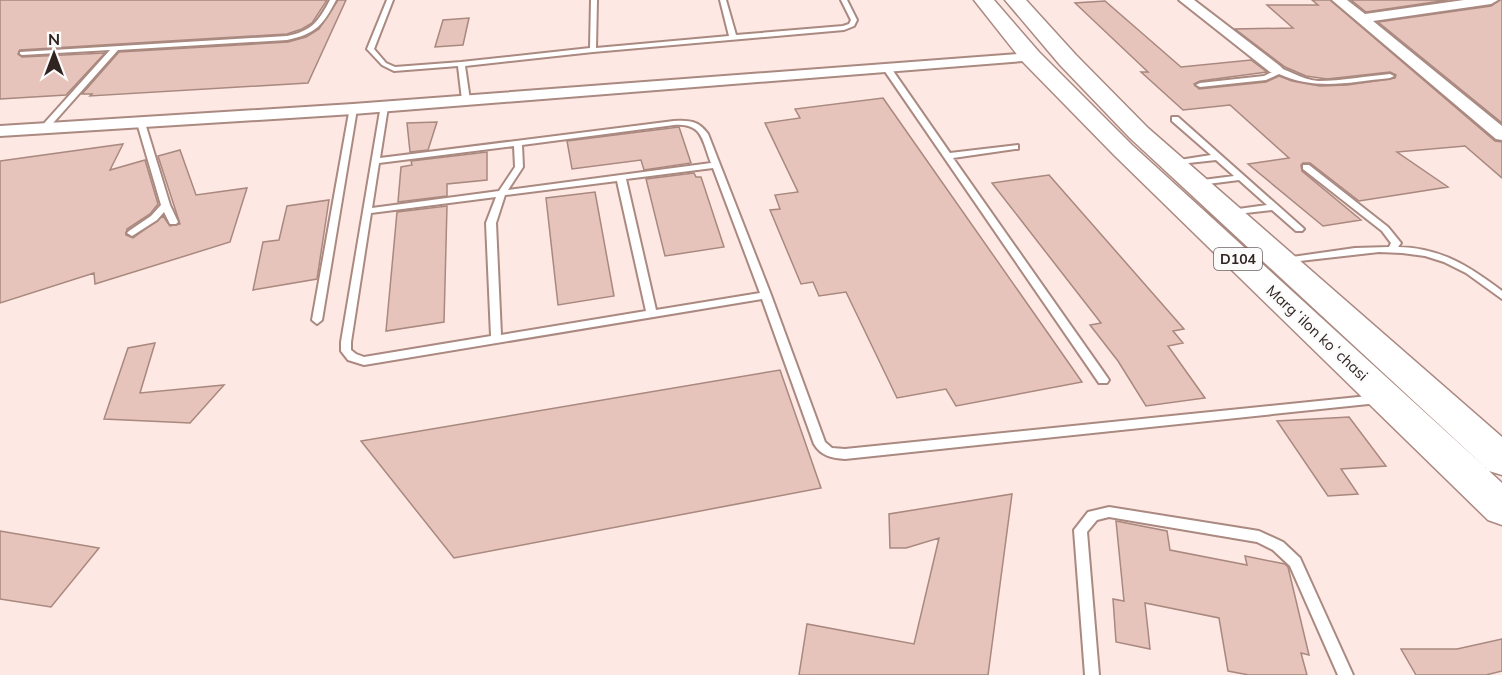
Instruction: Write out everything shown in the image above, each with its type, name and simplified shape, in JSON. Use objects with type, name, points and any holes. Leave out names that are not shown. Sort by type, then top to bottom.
[{"type":"main road","name":"Margʻilon koʻchasi","points":[[984,0],[1031,57],[1123,150],[1502,508]]},
{"type":"main road","name":"Margʻilon koʻchasi","points":[[1015,0],[1139,133],[1502,460]]},
{"type":"street","points":[[1186,0],[1275,69]]},
{"type":"street","points":[[1339,0],[1502,135]]},
{"type":"street","points":[[1362,19],[1487,3]]},
{"type":"street","points":[[0,131],[384,107],[888,70],[1031,57]]},
{"type":"lane","points":[[22,53],[297,36],[308,33],[320,25],[333,0]]},
{"type":"lane","points":[[390,0],[370,49],[384,64],[394,69],[844,28],[852,25],[854,20],[844,0]]},
{"type":"lane","points":[[593,50],[594,0]]},
{"type":"lane","points":[[723,0],[733,37]]},
{"type":"lane","points":[[43,129],[116,48]]},
{"type":"lane","points":[[461,64],[466,100]]},
{"type":"lane","points":[[1200,86],[1266,78],[1276,73],[1275,69],[1296,79],[1317,83],[1390,76]]},
{"type":"lane","points":[[888,70],[1103,380]]},
{"type":"lane","points":[[384,107],[346,342],[346,351],[352,357],[364,361],[766,295]]},
{"type":"lane","points":[[317,320],[352,109]]},
{"type":"lane","points":[[1175,119],[1299,229]]},
{"type":"lane","points":[[375,161],[691,122],[697,124],[704,134],[766,295],[820,444],[824,450],[831,453],[845,454],[1385,398]]},
{"type":"lane","points":[[141,123],[173,222]]},
{"type":"lane","points":[[496,339],[491,223],[501,194],[519,167],[519,143]]},
{"type":"lane","points":[[947,156],[1015,147]]},
{"type":"lane","points":[[1172,163],[1218,157]]},
{"type":"lane","points":[[367,211],[716,165]]},
{"type":"lane","points":[[1306,167],[1385,229],[1396,243],[1393,248]]},
{"type":"lane","points":[[1195,184],[1241,177]]},
{"type":"lane","points":[[621,178],[652,313]]},
{"type":"lane","points":[[132,233],[154,218],[166,205]]},
{"type":"lane","points":[[1228,213],[1274,207]]},
{"type":"lane","points":[[1281,261],[1393,248],[1414,250],[1468,270],[1502,296]]},
{"type":"lane","points":[[1092,675],[1080,530],[1093,516],[1109,512],[1259,537],[1278,546],[1295,562],[1346,675]]},
{"type":"building","points":[[0,0],[327,0],[312,23],[287,34],[20,50],[18,54],[22,57],[105,53],[66,95],[0,99]]},
{"type":"building","points":[[338,0],[346,0],[308,83],[90,96],[92,94],[82,94],[119,52],[288,42],[306,37],[319,29]]},
{"type":"building","points":[[1312,0],[1330,0],[1495,141],[1502,142],[1502,178],[1465,146],[1397,152],[1448,187],[1359,201],[1310,163],[1303,163],[1302,171],[1361,220],[1323,226],[1248,164],[1289,158],[1230,105],[1183,110],[1141,72],[1148,72],[1075,3],[1105,1],[1181,67],[1251,60],[1267,72],[1200,81],[1194,84],[1199,89],[1266,82],[1279,76],[1320,86],[1347,85],[1395,78],[1396,75],[1390,72],[1327,79],[1306,76],[1285,67],[1235,29],[1293,28],[1267,5],[1318,5]]},
{"type":"building","points":[[1351,0],[1448,0],[1366,12]]},
{"type":"building","points":[[1502,0],[1502,123],[1378,22],[1491,6]]},
{"type":"building","points":[[469,18],[463,45],[435,47],[443,20]]},
{"type":"building","points":[[883,98],[1082,382],[956,406],[946,389],[897,398],[846,292],[819,296],[813,282],[801,284],[770,210],[780,209],[775,195],[798,192],[765,123],[800,118],[795,109]]},
{"type":"building","points":[[437,122],[428,150],[410,152],[407,123]]},
{"type":"building","points":[[679,127],[691,163],[644,170],[641,160],[572,169],[567,141]]},
{"type":"building","points":[[123,144],[110,170],[145,160],[158,204],[150,214],[127,229],[126,235],[133,238],[163,216],[170,226],[180,224],[158,156],[180,150],[196,195],[247,188],[230,242],[95,284],[94,273],[0,303],[0,161]]},
{"type":"building","points":[[487,152],[487,180],[447,184],[447,196],[398,202],[401,167],[412,165],[411,161]]},
{"type":"building","points":[[694,173],[696,177],[701,177],[724,247],[665,256],[646,179]]},
{"type":"building","points":[[1049,175],[1184,329],[1173,331],[1183,343],[1168,346],[1205,398],[1146,406],[1118,361],[1090,325],[1101,323],[992,183]]},
{"type":"building","points":[[595,192],[614,296],[558,305],[546,198]]},
{"type":"building","points":[[329,200],[317,279],[253,290],[263,242],[279,240],[287,206]]},
{"type":"building","points":[[447,206],[444,322],[386,331],[397,212]]},
{"type":"building","points":[[155,343],[140,393],[224,385],[190,423],[104,419],[128,348]]},
{"type":"building","points":[[780,370],[821,488],[454,558],[361,441]]},
{"type":"building","points":[[1349,417],[1386,466],[1341,469],[1358,494],[1328,496],[1277,421]]},
{"type":"building","points":[[1012,494],[988,675],[799,675],[807,624],[914,644],[939,538],[906,548],[890,548],[889,514]]},
{"type":"building","points":[[1116,521],[1167,531],[1170,550],[1247,565],[1245,556],[1285,564],[1288,567],[1309,655],[1301,653],[1307,675],[1249,675],[1228,671],[1219,618],[1145,603],[1150,649],[1116,642],[1113,599],[1124,601]]},
{"type":"building","points":[[0,531],[99,548],[51,607],[0,599]]},
{"type":"building","points":[[1502,639],[1502,671],[1486,675],[1416,675],[1401,649],[1457,649]]}]
